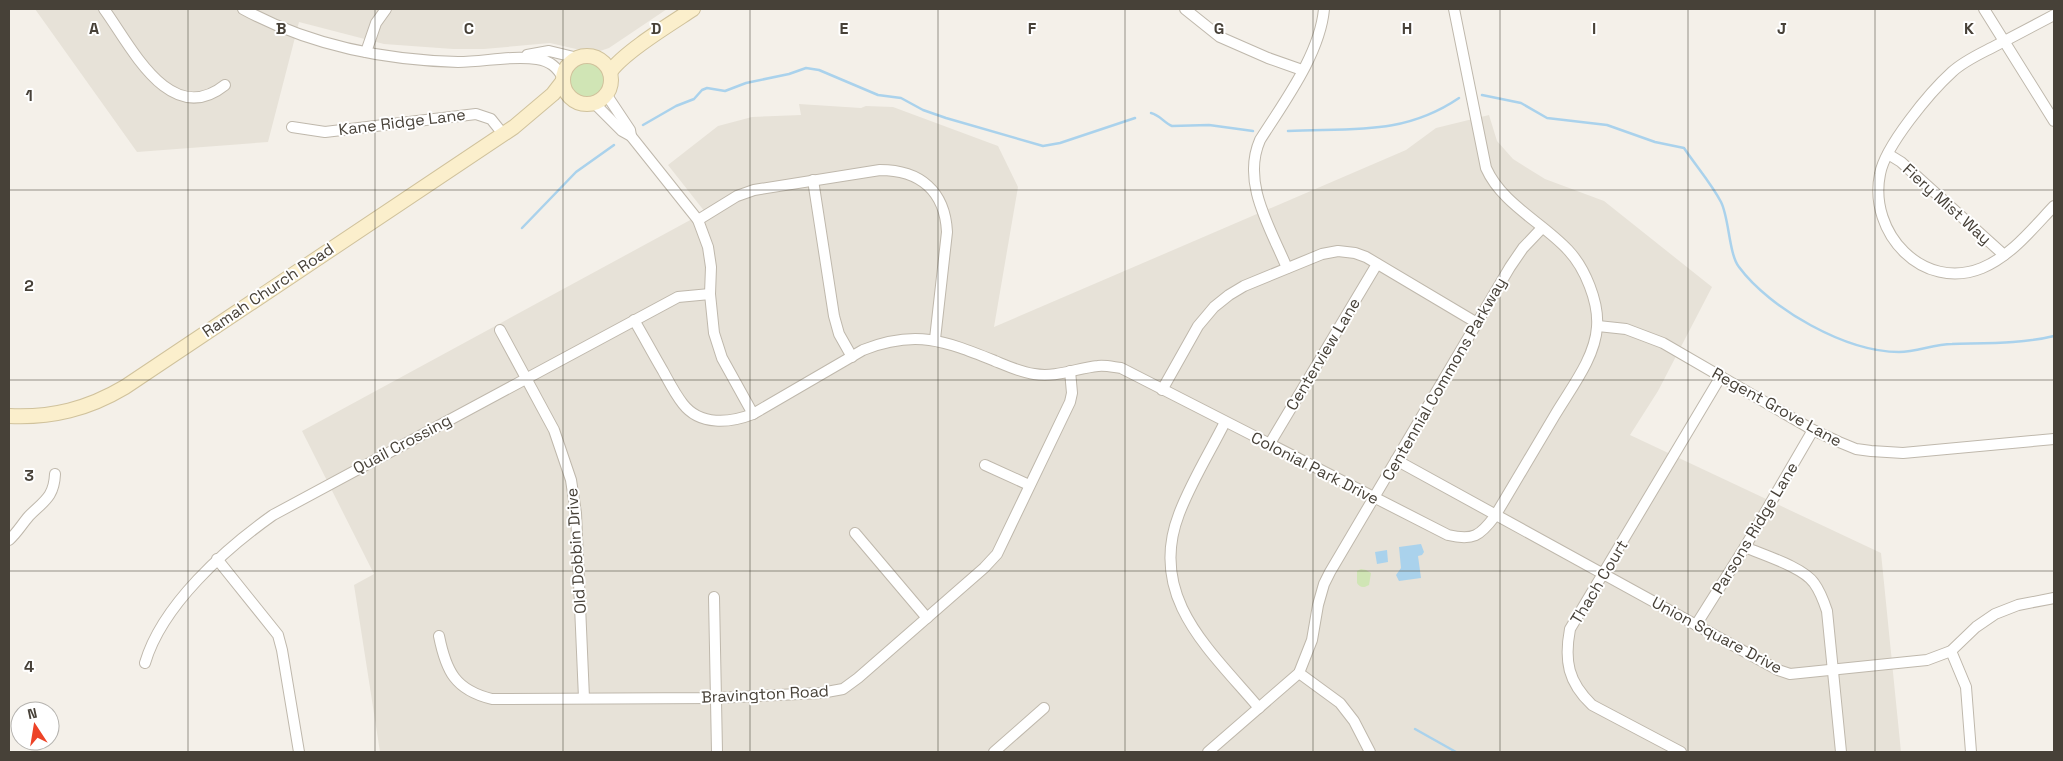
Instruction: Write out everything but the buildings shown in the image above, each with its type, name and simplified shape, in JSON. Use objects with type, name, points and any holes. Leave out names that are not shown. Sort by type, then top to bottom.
[{"type":"main road","points":[[610,72],[659,32],[693,9]]},
{"type":"main road","points":[[578,58],[586,56],[600,59],[613,56],[659,32]]},
{"type":"main road","name":"Ramah Church Road","points":[[508,131],[553,94],[563,80],[567,67],[578,58]]},
{"type":"main road","points":[[563,80],[565,89],[571,98],[581,103],[594,103],[606,94],[611,83],[610,72],[600,59]]},
{"type":"main road","name":"Ramah Church Road","points":[[9,416],[47,416],[65,413],[81,409],[109,396],[508,131],[560,101],[571,98]]},
{"type":"street","points":[[104,9],[158,84],[171,92],[187,97],[204,97],[216,93],[225,85]]},
{"type":"street","points":[[242,9],[270,24],[331,45],[366,52],[439,61],[536,59],[548,62],[556,67],[563,80]]},
{"type":"street","points":[[366,52],[376,23],[386,9]]},
{"type":"street","points":[[1186,9],[1220,37],[1268,58],[1302,70]]},
{"type":"street","points":[[1287,268],[1254,182],[1255,153],[1260,140],[1310,58],[1318,38],[1324,9]]},
{"type":"street","name":"Colonial Park Drive","points":[[634,320],[684,405],[697,416],[711,421],[726,422],[739,420],[874,346],[912,338],[935,340],[957,346],[1019,371],[1035,374],[1049,375],[1100,365],[1120,368],[1448,535],[1471,538],[1484,531],[1495,516],[1586,363],[1598,326],[1594,301],[1580,264],[1567,249],[1501,191],[1491,179],[1486,168],[1454,9]]},
{"type":"street","points":[[1984,9],[2054,121]]},
{"type":"street","points":[[2054,15],[1970,59],[1951,73],[1934,90],[1900,134],[1888,154],[1880,172],[1877,193],[1881,217],[1888,233],[1900,249],[1923,265],[1949,274],[1970,272],[1985,267],[2004,255],[2054,206]]},
{"type":"street","points":[[514,59],[549,51],[578,58]]},
{"type":"street","points":[[606,94],[630,130],[631,136]]},
{"type":"street","points":[[594,103],[622,131],[631,136],[698,220],[708,247],[711,267],[710,294],[714,333],[722,358],[753,414]]},
{"type":"street","name":"Kane Ridge Lane","points":[[292,127],[325,132],[476,114],[491,118],[508,131]]},
{"type":"street","name":"Fiery Mist Way","points":[[1888,154],[1901,162],[2004,255]]},
{"type":"street","points":[[698,220],[737,196],[754,190],[880,170],[898,170],[913,175],[935,192],[946,218],[947,232],[935,340]]},
{"type":"street","points":[[813,180],[834,316],[839,334],[852,357]]},
{"type":"street","name":"Centennial Commons Parkway","points":[[1208,752],[1299,673],[1312,640],[1324,584],[1510,267],[1523,248],[1542,228]]},
{"type":"street","points":[[1162,390],[1198,326],[1214,307],[1244,286],[1322,254],[1338,251],[1355,253],[1477,323]]},
{"type":"street","name":"Centerview Lane","points":[[1269,445],[1377,264]]},
{"type":"street","name":"Quail Crossing","points":[[146,663],[150,646],[187,592],[218,559],[260,524],[286,506],[678,297],[710,294]]},
{"type":"street","name":"Regent Grove Lane","points":[[1598,326],[1611,326],[1642,334],[1663,343],[1813,430],[1856,448],[1891,453],[2054,439]]},
{"type":"street","name":"Old Dobbin Drive","points":[[500,330],[554,430],[571,480],[576,512],[584,698]]},
{"type":"street","name":"Bravington Road","points":[[439,636],[444,659],[452,674],[466,688],[483,697],[517,700],[715,698],[821,694],[843,689],[927,618],[984,568],[997,554],[1070,402],[1072,393],[1070,371]]},
{"type":"street","name":"Thach Court","points":[[1681,752],[1592,704],[1581,694],[1573,681],[1568,665],[1567,648],[1570,630],[1721,376]]},
{"type":"street","points":[[1225,422],[1179,514],[1173,534],[1170,562],[1174,586],[1181,609],[1192,628],[1259,708]]},
{"type":"street","name":"Parsons Ridge Lane","points":[[1696,625],[1745,547],[1813,430]]},
{"type":"street","name":"Union Square Drive","points":[[1396,460],[1495,516],[1784,672],[1804,674],[1927,660],[1951,650],[1976,627],[1994,614],[2018,605],[2054,598]]},
{"type":"street","points":[[985,465],[1029,485]]},
{"type":"street","points":[[9,540],[45,502],[54,488],[54,474]]},
{"type":"street","points":[[855,533],[927,618]]},
{"type":"street","points":[[1745,547],[1798,570],[1813,581],[1821,595],[1827,612],[1841,752]]},
{"type":"street","points":[[218,559],[278,635],[299,752]]},
{"type":"street","points":[[714,597],[717,752]]},
{"type":"street","points":[[1951,650],[1966,687],[1971,752]]},
{"type":"street","points":[[1299,673],[1340,704],[1354,721],[1370,752]]},
{"type":"street","points":[[994,752],[1044,708]]},
{"type":"shaded area","points":[[35,9],[667,9],[609,48],[600,51],[576,49],[550,43],[484,49],[453,49],[384,44],[299,22],[268,142],[137,152]]},
{"type":"shaded area","points":[[799,104],[861,108],[866,106],[893,107],[998,146],[1018,187],[994,327],[1406,150],[1436,128],[1489,115],[1497,141],[1513,159],[1545,179],[1604,201],[1712,287],[1658,391],[1630,435],[1881,553],[1901,752],[380,752],[354,585],[374,574],[302,431],[705,212],[668,165],[718,126],[752,117],[801,115]]},
{"type":"green space","points":[[587,56],[596,58],[604,63],[609,71],[611,80],[609,89],[604,97],[596,102],[587,104],[578,102],[570,97],[565,89],[563,80],[565,71],[570,63],[578,58]]},
{"type":"green space","points":[[1361,569],[1371,573],[1369,585],[1364,587],[1359,586],[1357,583],[1357,571]]},
{"type":"water","points":[[1421,544],[1424,552],[1418,556],[1421,578],[1399,581],[1396,575],[1401,568],[1399,547]]},
{"type":"water","points":[[1387,550],[1388,562],[1377,564],[1375,552]]},
{"type":"waterway","points":[[643,125],[676,106],[694,99],[702,90],[707,88],[725,91],[746,83],[789,74],[806,68],[819,70],[878,95],[901,98],[923,110],[946,118],[1043,146],[1060,143],[1135,118]]},
{"type":"waterway","points":[[1482,95],[1521,103],[1547,118],[1607,125],[1655,142],[1684,148],[1721,202],[1733,254],[1739,267],[1753,283],[1789,312],[1833,336],[1856,345],[1899,352],[1945,344],[2016,342],[2054,336]]},
{"type":"waterway","points":[[1288,131],[1376,128],[1397,124],[1418,119],[1459,98]]},
{"type":"waterway","points":[[1151,113],[1172,126],[1209,125],[1253,131]]},
{"type":"waterway","points":[[522,228],[576,172],[614,145]]},
{"type":"waterway","points":[[1415,729],[1456,752]]}]
